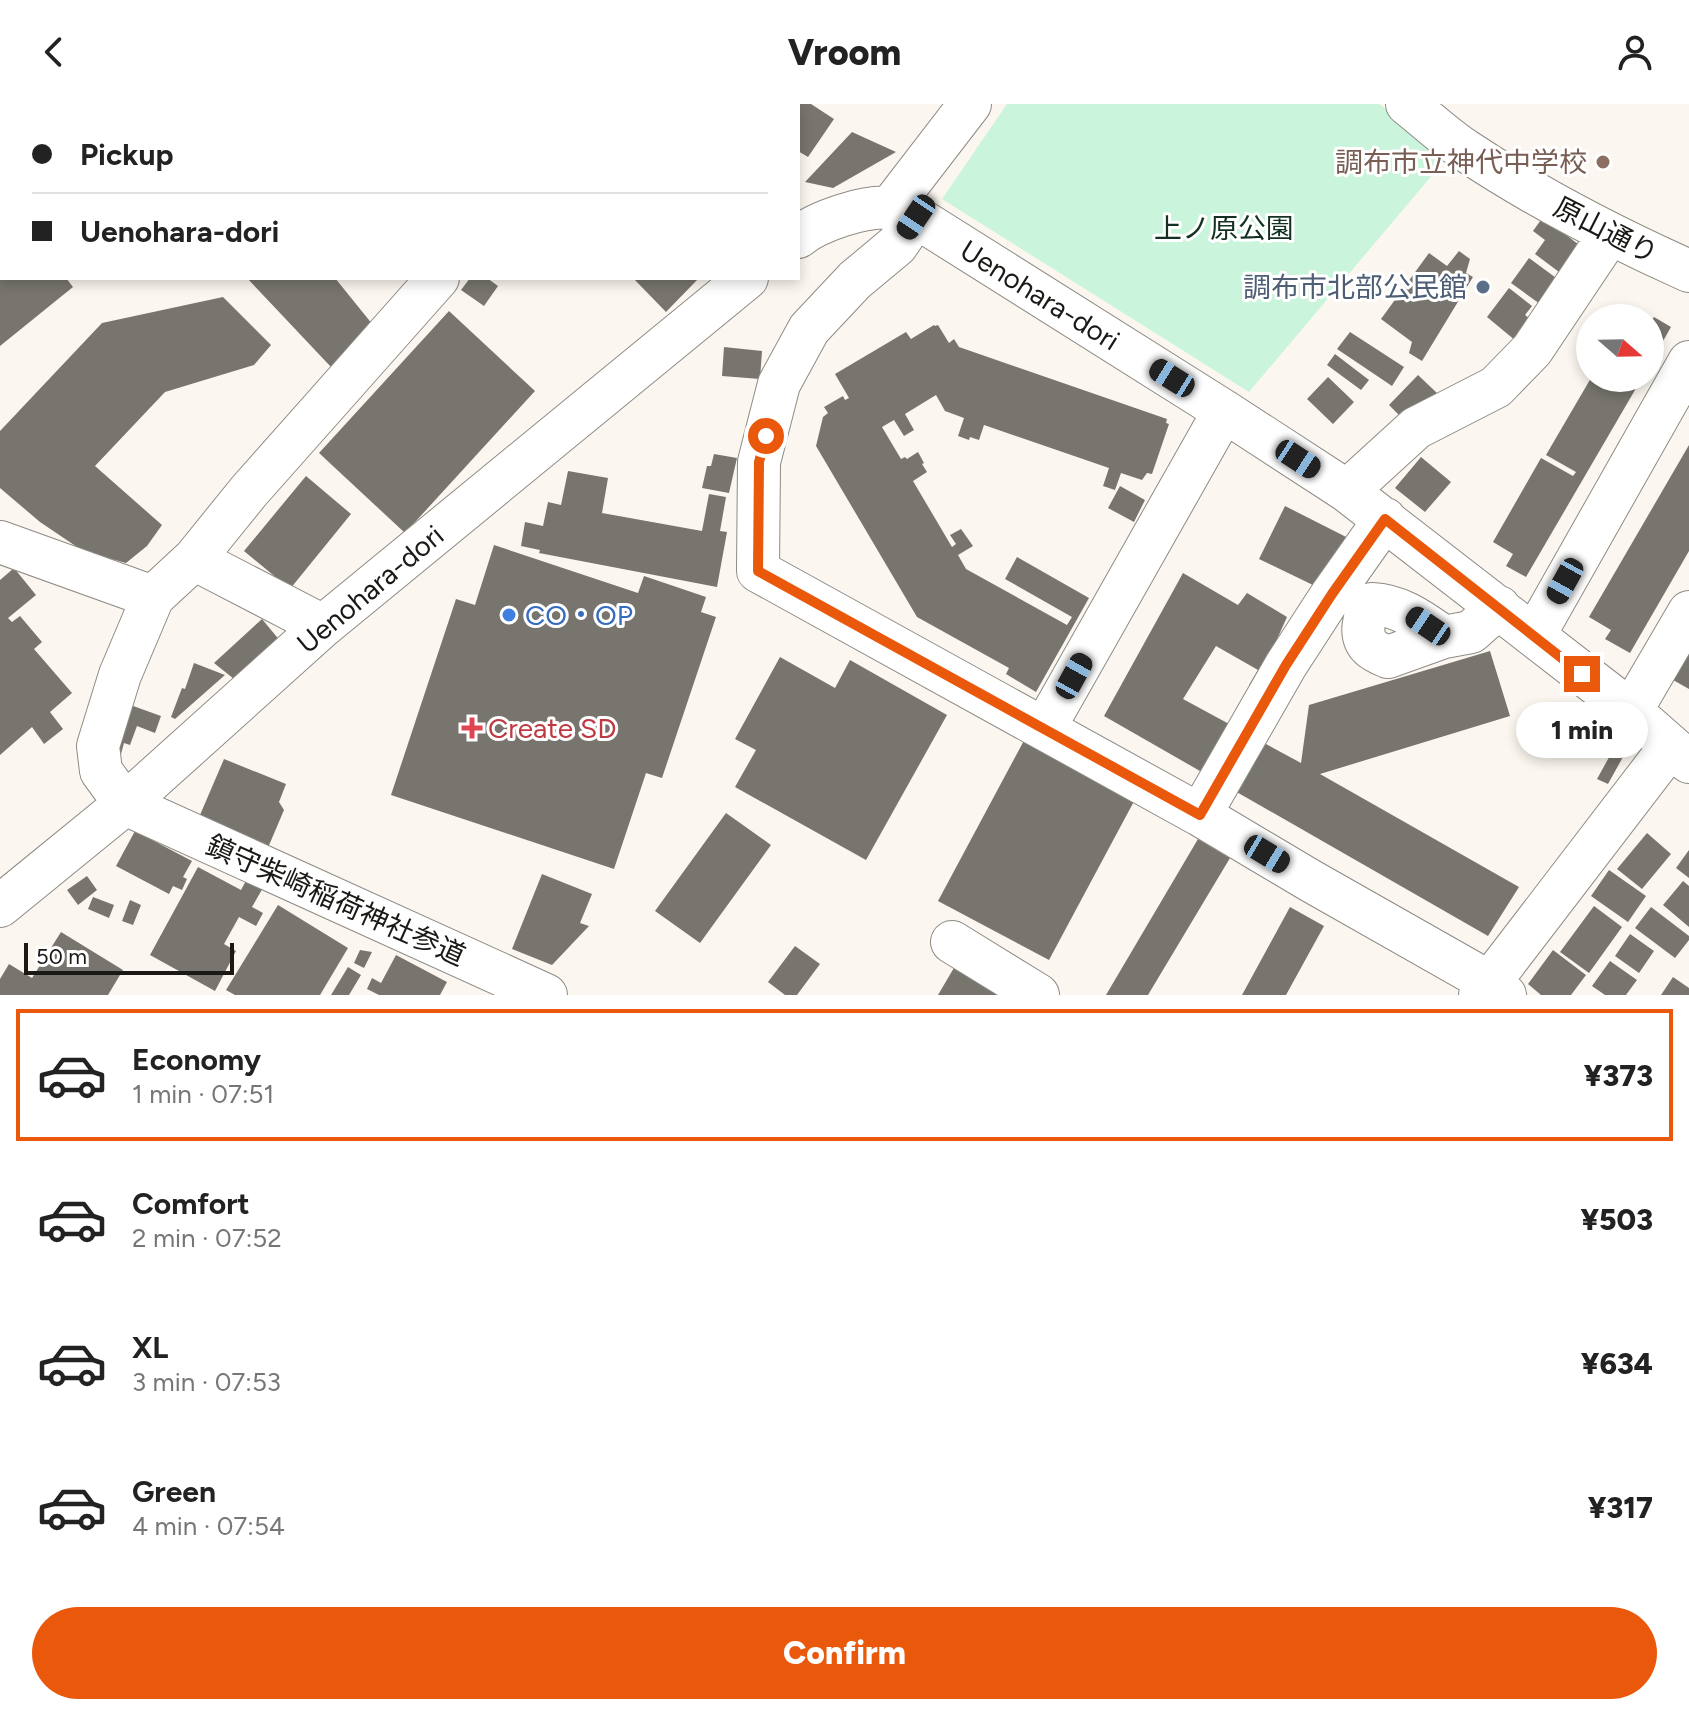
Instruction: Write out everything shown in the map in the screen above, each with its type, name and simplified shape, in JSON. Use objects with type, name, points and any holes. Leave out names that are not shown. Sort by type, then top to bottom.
[{"type":"street","points":[[970,104],[903,212],[897,245],[855,280],[809,329],[779,384],[759,462],[758,571],[1200,815],[1492,991],[1680,755]]},
{"type":"street","name":"原山通り","points":[[1407,104],[1463,149],[1563,211],[1689,271]]},
{"type":"street","points":[[802,226],[857,211],[903,212]]},
{"type":"street","name":"Uenohara-dori","points":[[903,212],[1347,491],[1631,711],[1680,755]]},
{"type":"street","points":[[1347,491],[1416,428],[1496,387],[1532,350],[1609,235]]},
{"type":"street","name":"Uenohara-dori","points":[[0,906],[125,804],[323,626],[745,280]]},
{"type":"street","points":[[125,804],[101,771],[98,746],[120,675],[153,597],[194,559],[423,283]]},
{"type":"street","points":[[1534,636],[1689,362]]},
{"type":"street","points":[[1044,729],[1224,411]]},
{"type":"street","points":[[1200,815],[1286,665],[1385,519]]},
{"type":"street","points":[[0,542],[153,597]]},
{"type":"street","points":[[194,559],[323,626]]},
{"type":"street","points":[[1444,637],[1471,632],[1499,607]]},
{"type":"street","points":[[1631,711],[1689,612]]},
{"type":"street","name":"鎮守柴崎稲荷神社参道","points":[[125,804],[546,995]]},
{"type":"street","points":[[952,942],[1038,995]]},
{"type":"green space","name":"上ノ原公園","points":[[1007,104],[1379,104],[1450,154],[1249,392],[942,199]]},
{"type":"building","points":[[800,104],[811,104],[834,119],[808,157],[800,152]]},
{"type":"building","points":[[852,132],[896,152],[833,188],[805,182]]},
{"type":"building","points":[[1543,217],[1583,248],[1563,275],[1535,254],[1545,240],[1533,231]]},
{"type":"building","points":[[1459,251],[1470,259],[1466,273],[1473,277],[1422,361],[1409,353],[1412,342],[1381,319],[1429,253],[1447,266]]},
{"type":"building","points":[[1529,258],[1563,283],[1540,304],[1511,283]]},
{"type":"building","points":[[0,280],[68,280],[73,287],[0,346]]},
{"type":"building","points":[[249,280],[337,280],[373,325],[331,367]]},
{"type":"building","points":[[468,280],[490,280],[498,286],[484,306],[461,290]]},
{"type":"building","points":[[635,280],[697,280],[666,312]]},
{"type":"building","points":[[1509,288],[1532,306],[1525,315],[1532,320],[1516,341],[1487,317]]},
{"type":"building","points":[[223,297],[271,345],[254,365],[165,392],[95,466],[162,525],[147,546],[126,563],[83,551],[40,522],[0,488],[0,431],[102,323]]},
{"type":"building","points":[[449,311],[535,391],[405,533],[319,453]]},
{"type":"building","points":[[1664,323],[1671,327],[1664,339]]},
{"type":"building","points":[[938,325],[949,343],[954,339],[959,347],[1167,419],[1166,423],[1169,424],[1152,474],[1147,473],[1142,480],[1121,473],[1115,490],[1103,486],[1109,468],[984,425],[979,440],[958,436],[964,418],[945,411],[936,395],[905,414],[914,430],[904,436],[894,420],[882,427],[901,459],[918,452],[927,472],[913,481],[952,547],[956,544],[950,535],[961,529],[973,546],[958,555],[966,569],[1067,625],[1072,617],[1005,579],[1017,557],[1089,598],[1036,692],[1006,674],[1009,668],[917,617],[816,446],[823,417],[828,413],[824,407],[843,396],[845,400],[849,398],[835,374],[906,332],[911,339]]},
{"type":"building","points":[[1350,332],[1404,367],[1392,386],[1337,349]]},
{"type":"building","points":[[724,347],[762,351],[760,379],[722,376]]},
{"type":"building","points":[[1335,354],[1369,380],[1361,390],[1327,365]]},
{"type":"building","points":[[1418,375],[1437,393],[1424,407],[1403,419],[1389,405]]},
{"type":"building","points":[[1328,377],[1354,402],[1333,424],[1307,399]]},
{"type":"building","points":[[1583,392],[1634,392],[1526,577],[1506,566],[1513,554],[1493,542],[1541,458],[1573,476],[1576,472],[1546,455]]},
{"type":"building","points":[[1689,445],[1689,551],[1630,653],[1605,639],[1611,630],[1589,617]]},
{"type":"building","points":[[714,454],[737,458],[729,493],[702,488],[707,466],[711,466]]},
{"type":"building","points":[[1421,457],[1451,482],[1425,512],[1395,488]]},
{"type":"building","points":[[568,471],[608,478],[602,513],[702,531],[709,494],[726,497],[720,531],[727,532],[717,587],[539,553],[540,550],[521,546],[525,522],[543,526],[548,502],[561,505]]},
{"type":"building","points":[[306,476],[351,514],[290,589],[244,551]]},
{"type":"building","points":[[1120,486],[1145,500],[1134,522],[1108,508]]},
{"type":"building","points":[[1285,506],[1356,542],[1315,586],[1259,559]]},
{"type":"building","points":[[494,545],[638,593],[644,576],[706,597],[701,612],[716,617],[662,778],[646,773],[614,869],[391,795],[456,599],[475,605]]},
{"type":"building","points":[[14,568],[36,595],[8,618],[12,622],[20,616],[42,642],[34,649],[72,693],[50,712],[63,729],[44,744],[32,727],[0,755],[0,580]]},
{"type":"building","points":[[1183,573],[1238,605],[1247,593],[1287,617],[1274,646],[1275,704],[1249,685],[1258,670],[1216,646],[1183,699],[1301,763],[1309,705],[1490,651],[1510,716],[1320,774],[1519,887],[1488,936],[1104,716]]},
{"type":"building","points":[[262,619],[281,642],[234,679],[214,663]]},
{"type":"building","points":[[1689,651],[1689,689],[1673,680]]},
{"type":"building","points":[[780,657],[835,688],[850,660],[947,715],[866,860],[735,787],[756,750],[735,739]]},
{"type":"building","points":[[194,663],[225,675],[175,719],[171,717]]},
{"type":"building","points":[[122,702],[161,716],[155,733],[137,726],[130,745],[124,743],[121,754],[105,748]]},
{"type":"building","points":[[1028,733],[1139,792],[1049,960],[938,901]]},
{"type":"building","points":[[1613,750],[1624,755],[1608,784],[1597,779]]},
{"type":"building","points":[[224,759],[286,784],[279,802],[284,810],[267,850],[197,822]]},
{"type":"building","points":[[726,813],[771,845],[700,943],[655,911]]},
{"type":"building","points":[[135,831],[192,861],[183,877],[187,879],[182,890],[173,886],[169,894],[116,866]]},
{"type":"building","points":[[1647,833],[1671,854],[1642,889],[1617,869]]},
{"type":"building","points":[[1198,839],[1230,858],[1148,995],[1106,995]]},
{"type":"building","points":[[1689,850],[1689,878],[1676,868]]},
{"type":"building","points":[[198,867],[241,890],[248,877],[264,886],[252,907],[263,913],[256,926],[239,917],[224,944],[236,951],[215,991],[150,955]]},
{"type":"building","points":[[1609,870],[1646,896],[1628,922],[1591,896]]},
{"type":"building","points":[[542,874],[592,894],[580,923],[589,926],[552,965],[512,949]]},
{"type":"building","points":[[87,876],[97,890],[78,905],[67,890]]},
{"type":"building","points":[[1683,881],[1689,886],[1689,927],[1663,905]]},
{"type":"building","points":[[93,897],[114,905],[109,918],[88,909]]},
{"type":"building","points":[[130,900],[141,905],[133,925],[122,921]]},
{"type":"building","points":[[278,905],[348,948],[320,995],[235,995],[226,990]]},
{"type":"building","points":[[1594,906],[1622,927],[1589,973],[1560,952]]},
{"type":"building","points":[[1290,907],[1324,926],[1286,995],[1242,995]]},
{"type":"building","points":[[1651,907],[1689,936],[1675,958],[1635,928]]},
{"type":"building","points":[[61,932],[123,970],[108,995],[0,995],[0,979],[9,964],[32,978]]},
{"type":"building","points":[[1630,934],[1654,951],[1639,973],[1615,956]]},
{"type":"building","points":[[795,946],[820,964],[797,995],[785,995],[768,982]]},
{"type":"building","points":[[360,950],[372,952],[364,968],[354,963]]},
{"type":"building","points":[[1553,950],[1586,975],[1571,995],[1541,995],[1528,984]]},
{"type":"building","points":[[396,955],[447,982],[440,995],[379,995],[367,989],[372,978],[381,983]]},
{"type":"building","points":[[958,961],[1007,995],[938,995]]},
{"type":"building","points":[[1610,961],[1637,980],[1626,995],[1605,995],[1592,986]]},
{"type":"building","points":[[348,967],[361,975],[349,995],[331,995]]},
{"type":"building","points":[[1673,977],[1689,988],[1689,995],[1661,995]]},
{"type":"place","name":"調布市立神代中学校","points":[[1603,162]]},
{"type":"place","name":"調布市北部公民館","points":[[1483,287]]},
{"type":"place","name":"CO・OP","points":[[509,615]]},
{"type":"place","name":"Create SD","points":[[472,728]]},
{"type":"route","points":[[766,436],[759,462],[758,571],[1200,815],[1286,665],[1385,519],[1582,674]]}]
